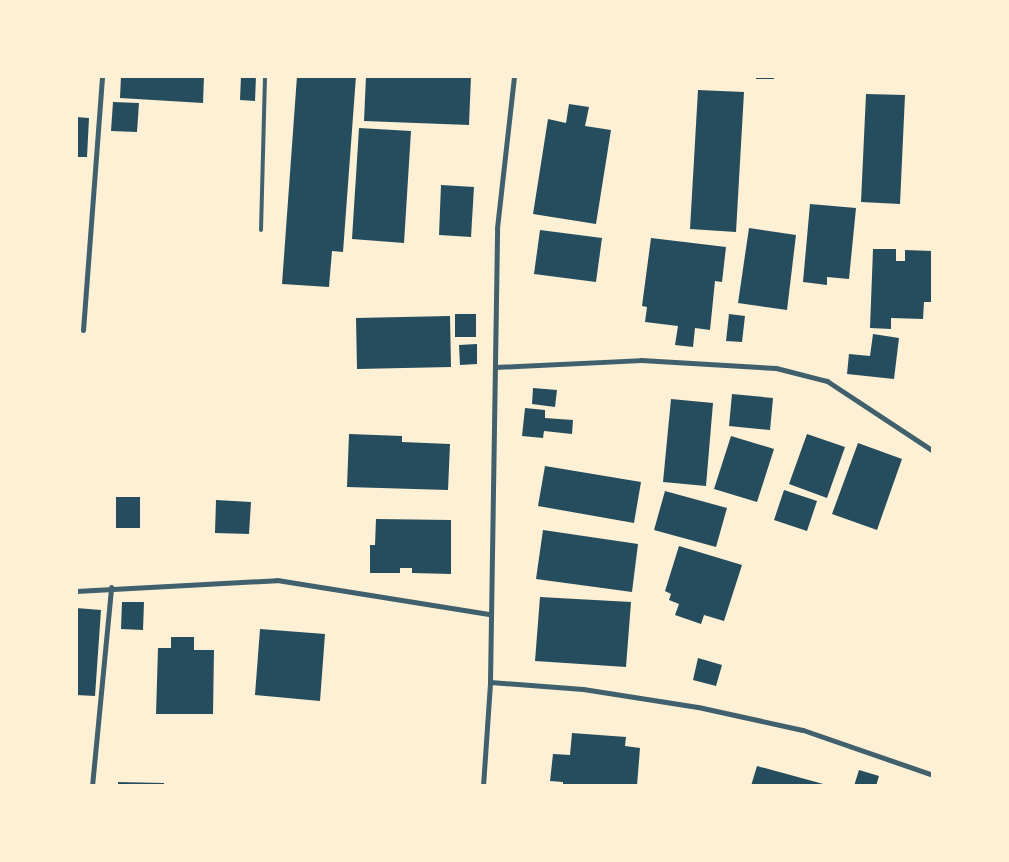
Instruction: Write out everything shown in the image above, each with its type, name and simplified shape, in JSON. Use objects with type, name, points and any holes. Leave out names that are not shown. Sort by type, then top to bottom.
[{"type":"street","points":[[83,330],[102,76]]},
{"type":"street","points":[[483,786],[490,682],[498,228],[514,76]]},
{"type":"street","points":[[495,367],[641,360],[776,368],[827,381],[933,451]]},
{"type":"street","points":[[76,591],[110,587],[277,580],[490,614]]},
{"type":"street","points":[[92,786],[110,587]]},
{"type":"street","points":[[490,682],[583,689],[698,707],[803,730],[933,774]]},
{"type":"lane","points":[[261,230],[265,76]]},
{"type":"building","points":[[121,76],[204,76],[203,103],[120,98]]},
{"type":"building","points":[[241,76],[256,76],[255,101],[240,100]]},
{"type":"building","points":[[297,76],[356,76],[343,252],[332,251],[329,287],[282,284]]},
{"type":"building","points":[[366,76],[471,76],[469,125],[364,121]]},
{"type":"building","points":[[756,76],[774,76],[774,79],[756,79]]},
{"type":"building","points":[[698,90],[744,92],[736,232],[690,229]]},
{"type":"building","points":[[866,94],[905,95],[900,204],[861,202]]},
{"type":"building","points":[[113,102],[139,103],[137,132],[111,131]]},
{"type":"building","points":[[569,104],[589,107],[585,126],[611,130],[596,224],[533,214],[548,119],[566,123]]},
{"type":"building","points":[[76,117],[89,118],[87,157],[76,157]]},
{"type":"building","points":[[359,128],[411,131],[404,243],[352,239]]},
{"type":"building","points":[[441,185],[474,187],[471,237],[439,235]]},
{"type":"building","points":[[810,204],[856,208],[849,279],[827,277],[827,285],[803,282]]},
{"type":"building","points":[[749,228],[796,235],[787,310],[738,303]]},
{"type":"building","points":[[540,230],[602,238],[596,282],[534,274]]},
{"type":"building","points":[[651,238],[726,247],[722,282],[715,281],[710,330],[695,328],[693,347],[675,345],[678,326],[645,322],[647,307],[642,306]]},
{"type":"building","points":[[873,249],[896,249],[896,261],[905,261],[905,250],[933,251],[933,302],[924,302],[923,319],[891,318],[891,329],[870,328]]},
{"type":"building","points":[[455,314],[476,314],[476,337],[455,337]]},
{"type":"building","points":[[729,314],[745,316],[742,342],[726,341]]},
{"type":"building","points":[[450,316],[451,367],[357,369],[356,318]]},
{"type":"building","points":[[873,334],[899,338],[894,379],[847,374],[849,354],[870,356]]},
{"type":"building","points":[[477,344],[477,364],[460,365],[459,345]]},
{"type":"building","points":[[533,388],[557,390],[555,407],[532,404]]},
{"type":"building","points":[[732,394],[773,398],[770,430],[729,426]]},
{"type":"building","points":[[671,399],[713,403],[706,486],[663,482]]},
{"type":"building","points":[[525,408],[545,410],[545,418],[573,420],[572,434],[544,431],[543,438],[522,436]]},
{"type":"building","points":[[349,434],[402,436],[402,442],[450,444],[448,490],[347,487]]},
{"type":"building","points":[[807,434],[845,447],[827,498],[789,484]]},
{"type":"building","points":[[731,436],[774,449],[757,502],[714,489]]},
{"type":"building","points":[[858,443],[902,459],[877,530],[832,514]]},
{"type":"building","points":[[545,466],[641,482],[634,523],[538,506]]},
{"type":"building","points":[[784,490],[817,501],[807,531],[774,520]]},
{"type":"building","points":[[665,491],[727,508],[716,547],[654,530]]},
{"type":"building","points":[[116,497],[140,497],[140,528],[116,528]]},
{"type":"building","points":[[216,500],[251,502],[249,534],[215,533]]},
{"type":"building","points":[[376,519],[451,520],[451,574],[412,573],[412,568],[400,568],[400,573],[370,573],[370,545],[375,545]]},
{"type":"building","points":[[543,530],[638,544],[632,592],[536,579]]},
{"type":"building","points":[[679,546],[742,565],[724,621],[704,615],[701,624],[675,615],[679,604],[669,600],[671,594],[665,591]]},
{"type":"building","points":[[540,597],[631,602],[626,667],[535,661]]},
{"type":"building","points":[[122,602],[144,602],[143,630],[121,629]]},
{"type":"building","points":[[76,608],[101,610],[95,696],[76,695]]},
{"type":"building","points":[[260,629],[325,634],[320,701],[255,695]]},
{"type":"building","points":[[171,637],[194,637],[194,650],[214,650],[213,714],[156,714],[158,648],[171,648]]},
{"type":"building","points":[[698,658],[722,665],[716,686],[693,680]]},
{"type":"building","points":[[572,733],[626,737],[625,746],[640,748],[637,786],[563,786],[563,782],[550,781],[553,754],[570,755]]},
{"type":"building","points":[[757,766],[827,785],[827,786],[751,786]]},
{"type":"building","points":[[859,770],[879,776],[876,786],[854,786]]},
{"type":"building","points":[[118,782],[164,783],[164,786],[118,786]]}]
